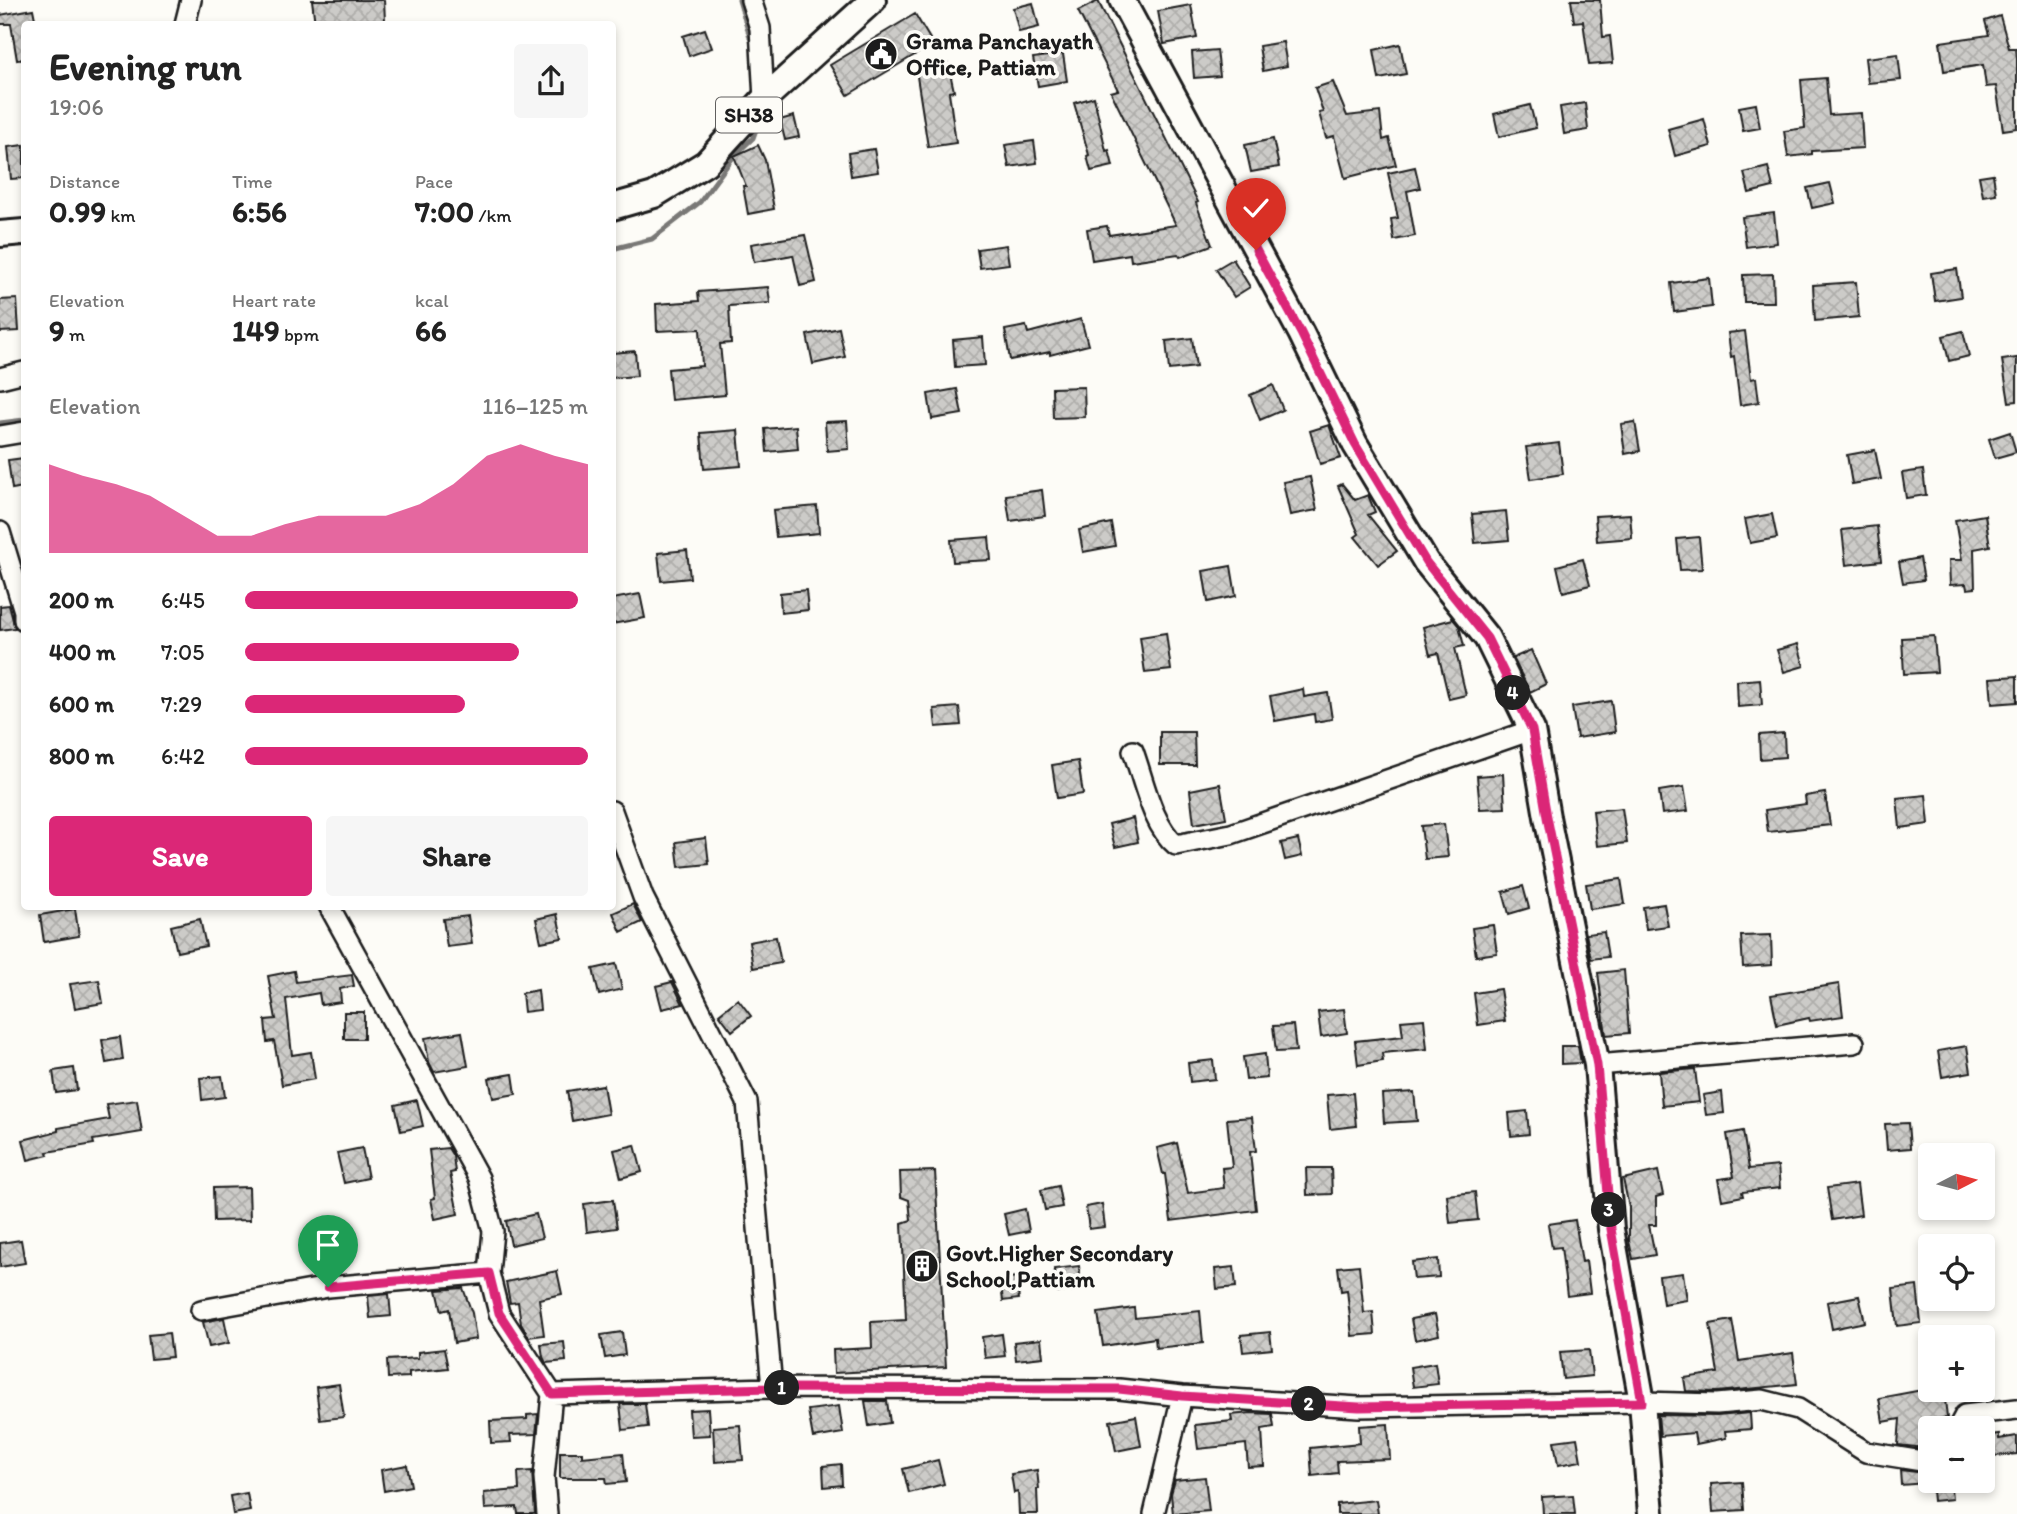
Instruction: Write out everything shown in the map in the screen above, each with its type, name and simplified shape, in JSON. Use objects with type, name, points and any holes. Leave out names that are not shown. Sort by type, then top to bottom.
[{"type":"main road","name":"SH38","points":[[616,205],[654,195],[706,163],[764,99],[873,0]]},
{"type":"main road","points":[[1122,0],[1301,333],[1355,444],[1426,562],[1487,638],[1532,730],[1597,1065],[1611,1229],[1642,1402],[1651,1514]]},
{"type":"main road","points":[[0,234],[21,232]]},
{"type":"street","points":[[187,21],[191,0]]},
{"type":"street","points":[[751,0],[760,28],[764,99]]},
{"type":"street","points":[[0,378],[21,373]]},
{"type":"street","points":[[0,436],[21,432]]},
{"type":"street","points":[[0,532],[21,601]]},
{"type":"street","points":[[1133,751],[1157,821],[1166,837],[1176,845],[1231,834],[1532,730]]},
{"type":"street","points":[[616,822],[643,897],[747,1102],[772,1388]]},
{"type":"street","points":[[331,910],[478,1178],[494,1231],[489,1273],[499,1313],[552,1394],[544,1477],[547,1514]]},
{"type":"street","points":[[1597,1065],[1854,1043]]},
{"type":"street","points":[[201,1310],[328,1287],[489,1273]]},
{"type":"street","points":[[552,1394],[772,1388],[1119,1389],[1182,1396],[1359,1407],[1642,1402],[1717,1404],[1762,1400],[1798,1409],[1866,1452],[1918,1460]]},
{"type":"street","points":[[1154,1514],[1182,1396]]},
{"type":"street","points":[[1964,1416],[2017,1409]]},
{"type":"building","points":[[312,0],[384,0],[385,21],[315,21]]},
{"type":"building","points":[[1571,0],[1600,0],[1603,37],[1610,36],[1613,63],[1589,65],[1583,21],[1574,22]]},
{"type":"building","points":[[1098,1],[1198,202],[1196,203],[1212,245],[1180,257],[1178,254],[1131,261],[1130,254],[1092,260],[1087,229],[1107,226],[1109,235],[1176,225],[1111,92],[1118,90],[1078,11]]},
{"type":"building","points":[[1033,3],[1039,27],[1019,32],[1013,8]]},
{"type":"building","points":[[1191,5],[1197,38],[1164,44],[1158,11]]},
{"type":"building","points":[[33,9],[35,21],[21,21],[21,59],[17,60],[11,24],[0,24],[0,15]]},
{"type":"building","name":"Grama Panchayath Office, Pattiam","points":[[915,14],[933,44],[848,95],[830,65]]},
{"type":"building","points":[[2000,16],[2009,48],[2016,48],[2017,59],[2017,128],[2003,130],[1996,86],[1986,87],[1983,65],[1944,71],[1940,42],[1989,35],[1985,21]]},
{"type":"building","points":[[705,29],[712,48],[689,56],[683,36]]},
{"type":"building","points":[[1283,42],[1287,66],[1263,71],[1259,46]]},
{"type":"building","points":[[1400,44],[1406,74],[1379,79],[1374,50]]},
{"type":"building","points":[[1217,50],[1220,76],[1194,78],[1192,52]]},
{"type":"building","points":[[1063,54],[1067,81],[1038,86],[1033,58]]},
{"type":"building","points":[[1898,54],[1901,80],[1868,83],[1865,58]]},
{"type":"building","points":[[948,64],[954,91],[949,92],[956,143],[928,147],[916,70]]},
{"type":"building","points":[[1826,78],[1829,115],[1861,113],[1863,148],[1812,151],[1812,154],[1788,157],[1784,131],[1805,128],[1801,80]]},
{"type":"building","points":[[1333,82],[1347,116],[1380,112],[1383,140],[1389,138],[1396,165],[1345,178],[1334,136],[1326,138],[1319,113],[1323,112],[1315,88]]},
{"type":"building","points":[[1094,97],[1106,151],[1109,150],[1113,166],[1091,171],[1074,103]]},
{"type":"building","points":[[1585,103],[1588,130],[1564,134],[1560,107]]},
{"type":"building","points":[[1756,104],[1760,128],[1743,131],[1739,107]]},
{"type":"building","points":[[1530,105],[1536,128],[1499,137],[1494,114]]},
{"type":"building","points":[[794,116],[799,137],[785,140],[780,120]]},
{"type":"building","points":[[1704,119],[1711,146],[1675,156],[1668,129]]},
{"type":"building","points":[[1273,139],[1279,167],[1251,172],[1245,145]]},
{"type":"building","points":[[1034,141],[1037,163],[1009,167],[1005,145]]},
{"type":"building","points":[[21,145],[21,178],[11,179],[8,147]]},
{"type":"building","points":[[758,145],[765,160],[774,209],[748,214],[743,186],[746,186],[734,156]]},
{"type":"building","points":[[874,149],[878,172],[851,176],[848,153]]},
{"type":"building","points":[[1415,167],[1420,188],[1407,191],[1415,236],[1394,240],[1391,219],[1398,218],[1388,173]]},
{"type":"building","points":[[1768,167],[1773,187],[1749,193],[1744,173]]},
{"type":"building","points":[[1993,174],[1996,194],[1983,196],[1979,176]]},
{"type":"building","points":[[1830,183],[1835,203],[1812,208],[1807,188]]},
{"type":"building","points":[[1774,213],[1777,243],[1746,247],[1742,217]]},
{"type":"building","points":[[805,235],[816,282],[800,286],[793,255],[754,262],[751,244]]},
{"type":"building","points":[[1006,245],[1009,264],[980,268],[977,249]]},
{"type":"building","points":[[1233,259],[1250,287],[1234,297],[1216,269]]},
{"type":"building","points":[[1957,269],[1961,297],[1935,301],[1931,273]]},
{"type":"building","points":[[1773,274],[1774,302],[1744,302],[1743,275]]},
{"type":"building","points":[[1709,278],[1712,307],[1674,312],[1671,283]]},
{"type":"building","points":[[1856,282],[1859,317],[1815,321],[1813,285]]},
{"type":"building","points":[[768,287],[770,303],[729,306],[731,343],[720,344],[725,395],[671,400],[668,369],[702,366],[700,329],[657,331],[656,304],[699,301],[698,292]]},
{"type":"building","points":[[17,299],[19,331],[0,332],[0,300]]},
{"type":"building","points":[[1081,319],[1088,345],[1050,355],[1050,352],[1010,360],[1005,330],[1026,326],[1028,333]]},
{"type":"building","points":[[839,328],[845,357],[813,364],[807,335]]},
{"type":"building","points":[[1745,331],[1751,379],[1756,378],[1759,402],[1740,405],[1734,356],[1731,357],[1728,333]]},
{"type":"building","points":[[1963,331],[1969,356],[1949,361],[1943,336]]},
{"type":"building","points":[[983,337],[985,365],[955,367],[953,340]]},
{"type":"building","points":[[1192,338],[1196,367],[1169,370],[1166,341]]},
{"type":"building","points":[[635,351],[637,376],[616,378],[616,353]]},
{"type":"building","points":[[2017,358],[2017,401],[2009,402],[2002,360]]},
{"type":"building","points":[[1273,385],[1283,410],[1260,420],[1250,395]]},
{"type":"building","points":[[1084,387],[1085,417],[1053,418],[1052,388]]},
{"type":"building","points":[[957,389],[962,414],[932,419],[928,394]]},
{"type":"building","points":[[847,421],[849,449],[827,451],[825,422]]},
{"type":"building","points":[[1635,422],[1640,451],[1625,454],[1621,424]]},
{"type":"building","points":[[1329,425],[1341,458],[1320,464],[1310,431]]},
{"type":"building","points":[[796,426],[798,449],[767,452],[765,429]]},
{"type":"building","points":[[738,430],[741,466],[704,469],[701,433]]},
{"type":"building","points":[[2010,432],[2016,452],[1995,458],[1989,439]]},
{"type":"building","points":[[1559,443],[1563,474],[1531,479],[1526,447]]},
{"type":"building","points":[[1875,450],[1881,479],[1852,484],[1847,455]]},
{"type":"building","points":[[21,458],[21,488],[12,489],[8,460]]},
{"type":"building","points":[[1923,470],[1926,495],[1906,498],[1902,473]]},
{"type":"building","points":[[1310,477],[1317,510],[1290,515],[1283,482]]},
{"type":"building","points":[[1342,484],[1355,500],[1368,495],[1375,512],[1368,515],[1397,551],[1378,565],[1355,537],[1359,534],[1338,486]]},
{"type":"building","points":[[1042,490],[1045,516],[1010,521],[1006,495]]},
{"type":"building","points":[[817,506],[819,533],[776,537],[773,510]]},
{"type":"building","points":[[1506,511],[1509,540],[1475,543],[1472,514]]},
{"type":"building","points":[[1630,514],[1632,538],[1597,541],[1595,516]]},
{"type":"building","points":[[1772,514],[1777,538],[1750,543],[1745,519]]},
{"type":"building","points":[[1985,515],[1990,546],[1974,549],[1975,588],[1967,589],[1966,584],[1950,585],[1949,560],[1962,560],[1955,520]]},
{"type":"building","points":[[1111,523],[1115,546],[1083,552],[1079,530]]},
{"type":"building","points":[[1877,526],[1881,561],[1846,565],[1842,530]]},
{"type":"building","points":[[989,537],[991,560],[953,562],[951,540]]},
{"type":"building","points":[[1699,537],[1702,569],[1680,570],[1677,539]]},
{"type":"building","points":[[687,550],[690,578],[661,581],[658,553]]},
{"type":"building","points":[[1920,558],[1924,580],[1903,583],[1899,562]]},
{"type":"building","points":[[1583,559],[1590,585],[1563,592],[1557,566]]},
{"type":"building","points":[[1231,566],[1236,596],[1208,602],[1203,571]]},
{"type":"building","points":[[806,590],[808,610],[781,613],[780,593]]},
{"type":"building","points":[[640,594],[645,618],[616,623],[616,598]]},
{"type":"building","points":[[9,605],[15,628],[0,630],[0,606]]},
{"type":"building","points":[[1453,619],[1459,626],[1464,646],[1455,648],[1466,695],[1449,699],[1438,653],[1430,655],[1423,627]]},
{"type":"building","points":[[1166,633],[1171,670],[1145,673],[1140,637]]},
{"type":"building","points":[[1934,636],[1937,672],[1904,674],[1902,638]]},
{"type":"building","points":[[1798,644],[1804,666],[1784,672],[1777,650]]},
{"type":"building","points":[[1531,650],[1546,684],[1530,692],[1513,658]]},
{"type":"building","points":[[2017,676],[2017,702],[1992,704],[1990,678]]},
{"type":"building","points":[[1760,679],[1762,705],[1738,707],[1737,681]]},
{"type":"building","points":[[1303,689],[1304,697],[1328,693],[1332,719],[1315,722],[1314,714],[1275,721],[1270,696]]},
{"type":"building","points":[[1611,701],[1615,732],[1577,738],[1572,707]]},
{"type":"building","points":[[959,707],[961,725],[936,727],[934,709]]},
{"type":"building","points":[[1160,732],[1194,732],[1195,765],[1160,765]]},
{"type":"building","points":[[1784,733],[1785,757],[1760,759],[1759,735]]},
{"type":"building","points":[[1078,761],[1083,794],[1057,798],[1052,765]]},
{"type":"building","points":[[1503,774],[1505,808],[1480,809],[1477,776]]},
{"type":"building","points":[[1220,784],[1226,818],[1194,824],[1190,790]]},
{"type":"building","points":[[1684,787],[1688,811],[1662,814],[1659,791]]},
{"type":"building","points":[[1825,793],[1830,825],[1768,832],[1765,810],[1806,804],[1805,796]]},
{"type":"building","points":[[1926,795],[1929,824],[1900,828],[1897,798]]},
{"type":"building","points":[[1622,808],[1627,843],[1597,846],[1593,811]]},
{"type":"building","points":[[1133,818],[1138,842],[1115,847],[1109,824]]},
{"type":"building","points":[[1444,824],[1448,857],[1425,859],[1421,826]]},
{"type":"building","points":[[706,838],[709,864],[679,867],[676,842]]},
{"type":"building","points":[[1298,839],[1302,856],[1285,860],[1281,843]]},
{"type":"building","points":[[1621,879],[1625,904],[1590,909],[1586,884]]},
{"type":"building","points":[[1523,886],[1529,908],[1509,914],[1503,892]]},
{"type":"building","points":[[633,904],[642,922],[621,932],[613,913]]},
{"type":"building","points":[[1664,904],[1668,926],[1646,929],[1643,907]]},
{"type":"building","points":[[75,910],[79,936],[44,942],[40,915]]},
{"type":"building","points":[[557,914],[562,938],[541,942],[536,919]]},
{"type":"building","points":[[468,916],[472,944],[447,947],[443,919]]},
{"type":"building","points":[[200,919],[206,946],[177,952],[171,926]]},
{"type":"building","points":[[1493,925],[1497,953],[1476,956],[1472,928]]},
{"type":"building","points":[[1604,932],[1608,957],[1591,959],[1586,934]]},
{"type":"building","points":[[1771,935],[1772,965],[1743,967],[1741,936]]},
{"type":"building","points":[[776,937],[781,963],[753,968],[749,942]]},
{"type":"building","points":[[616,964],[622,989],[599,995],[593,969]]},
{"type":"building","points":[[1624,970],[1629,1033],[1606,1035],[1598,973]]},
{"type":"building","points":[[294,971],[296,982],[352,975],[354,986],[340,989],[341,1002],[321,1005],[319,993],[286,999],[292,1055],[311,1052],[315,1079],[282,1085],[274,1041],[267,1042],[265,1020],[276,1019],[268,976]]},
{"type":"building","points":[[99,980],[103,1003],[75,1008],[70,984]]},
{"type":"building","points":[[672,982],[683,1004],[662,1009],[656,986]]},
{"type":"building","points":[[1839,984],[1843,1016],[1810,1021],[1809,1018],[1777,1025],[1771,995]]},
{"type":"building","points":[[1500,989],[1505,1021],[1478,1025],[1474,993]]},
{"type":"building","points":[[538,990],[540,1010],[524,1012],[522,993]]},
{"type":"building","points":[[738,999],[751,1016],[732,1031],[719,1014]]},
{"type":"building","points":[[1344,1009],[1347,1033],[1321,1037],[1318,1012]]},
{"type":"building","points":[[344,1012],[364,1012],[364,1039],[344,1039]]},
{"type":"building","points":[[1424,1019],[1427,1049],[1382,1053],[1383,1061],[1358,1065],[1355,1041],[1403,1036],[1401,1021]]},
{"type":"building","points":[[1293,1025],[1296,1051],[1276,1052],[1273,1026]]},
{"type":"building","points":[[462,1032],[468,1066],[434,1072],[429,1062],[425,1038]]},
{"type":"building","points":[[120,1037],[123,1060],[106,1063],[102,1040]]},
{"type":"building","points":[[1561,1046],[1578,1046],[1581,1063],[1561,1064]]},
{"type":"building","points":[[1967,1046],[1971,1072],[1942,1077],[1938,1051]]},
{"type":"building","points":[[1265,1054],[1267,1078],[1246,1080],[1243,1057]]},
{"type":"building","points":[[1213,1060],[1215,1079],[1190,1082],[1188,1063]]},
{"type":"building","points":[[74,1068],[77,1090],[56,1093],[53,1071]]},
{"type":"building","points":[[1695,1069],[1699,1102],[1662,1106],[1659,1072]]},
{"type":"building","points":[[513,1074],[516,1094],[493,1098],[489,1078]]},
{"type":"building","points":[[222,1076],[225,1097],[202,1100],[200,1078]]},
{"type":"building","points":[[603,1085],[608,1114],[572,1121],[567,1091]]},
{"type":"building","points":[[1414,1092],[1417,1121],[1384,1123],[1382,1094]]},
{"type":"building","points":[[1722,1092],[1724,1113],[1706,1115],[1703,1095]]},
{"type":"building","points":[[1353,1093],[1356,1126],[1330,1129],[1327,1095]]},
{"type":"building","points":[[137,1100],[142,1132],[93,1140],[94,1144],[47,1152],[48,1155],[28,1160],[23,1140],[58,1131],[58,1128],[109,1119],[106,1104]]},
{"type":"building","points":[[417,1100],[423,1126],[401,1131],[395,1105]]},
{"type":"building","points":[[1527,1111],[1529,1134],[1511,1136],[1509,1113]]},
{"type":"building","points":[[1252,1117],[1256,1151],[1250,1152],[1256,1210],[1171,1221],[1165,1174],[1157,1148],[1177,1143],[1188,1193],[1224,1188],[1222,1168],[1232,1167],[1227,1119]]},
{"type":"building","points":[[1908,1123],[1910,1148],[1887,1150],[1885,1124]]},
{"type":"building","points":[[1743,1131],[1749,1169],[1778,1166],[1780,1188],[1742,1192],[1743,1196],[1722,1200],[1718,1179],[1734,1177],[1727,1134]]},
{"type":"building","points":[[635,1145],[642,1172],[621,1178],[614,1150]]},
{"type":"building","points":[[362,1148],[368,1178],[344,1183],[337,1153]]},
{"type":"building","points":[[448,1148],[453,1156],[455,1172],[450,1173],[458,1214],[435,1219],[431,1199],[435,1198],[429,1150]]},
{"type":"building","points":[[1306,1168],[1331,1168],[1332,1194],[1307,1195]]},
{"type":"building","points":[[935,1171],[946,1367],[834,1373],[833,1350],[872,1348],[871,1322],[906,1320],[902,1223],[911,1220],[909,1200],[901,1197],[900,1172]]},
{"type":"building","points":[[1658,1171],[1663,1195],[1656,1197],[1656,1225],[1649,1225],[1655,1255],[1633,1259],[1629,1241],[1629,1207],[1623,1179]]},
{"type":"building","points":[[1857,1184],[1861,1215],[1832,1220],[1827,1188]]},
{"type":"building","points":[[1058,1186],[1062,1207],[1045,1210],[1041,1190]]},
{"type":"building","points":[[249,1187],[250,1220],[214,1221],[213,1188]]},
{"type":"building","points":[[1475,1192],[1478,1220],[1450,1223],[1447,1195]]},
{"type":"building","points":[[613,1200],[617,1228],[587,1232],[584,1204]]},
{"type":"building","points":[[1102,1204],[1105,1227],[1089,1229],[1086,1207]]},
{"type":"building","points":[[1025,1209],[1029,1231],[1009,1235],[1004,1214]]},
{"type":"building","points":[[536,1214],[542,1238],[511,1245],[506,1221]]},
{"type":"building","points":[[1575,1220],[1582,1262],[1586,1261],[1590,1293],[1567,1296],[1561,1247],[1552,1248],[1548,1224]]},
{"type":"building","points":[[21,1240],[25,1263],[0,1267],[0,1243]]},
{"type":"building","points":[[1438,1259],[1439,1277],[1414,1279],[1412,1262]]},
{"type":"building","points":[[1359,1265],[1364,1313],[1373,1312],[1375,1334],[1352,1336],[1347,1290],[1341,1291],[1338,1267]]},
{"type":"building","points":[[1079,1266],[1082,1290],[1057,1293],[1054,1269]]},
{"type":"building","points":[[1234,1267],[1236,1287],[1217,1289],[1215,1269]]},
{"type":"building","points":[[557,1271],[562,1294],[539,1299],[544,1335],[529,1337],[521,1324],[518,1302],[510,1303],[506,1282]]},
{"type":"building","points":[[1683,1273],[1687,1300],[1663,1304],[1659,1276]]},
{"type":"building","points":[[1016,1277],[1019,1299],[1003,1301],[1000,1279]]},
{"type":"building","points":[[1917,1286],[1921,1323],[1897,1326],[1893,1289]]},
{"type":"building","points":[[463,1288],[472,1313],[476,1339],[454,1343],[449,1309],[442,1311],[437,1290]]},
{"type":"building","points":[[389,1294],[391,1316],[370,1318],[368,1296]]},
{"type":"building","points":[[1859,1296],[1865,1322],[1832,1329],[1827,1302]]},
{"type":"building","points":[[1134,1308],[1135,1318],[1200,1311],[1203,1343],[1156,1348],[1155,1338],[1103,1346],[1098,1313]]},
{"type":"building","points":[[1435,1314],[1439,1335],[1415,1340],[1411,1319]]},
{"type":"building","points":[[224,1318],[229,1343],[209,1347],[203,1322]]},
{"type":"building","points":[[1732,1320],[1739,1361],[1793,1353],[1797,1384],[1717,1392],[1686,1391],[1684,1378],[1718,1373],[1710,1324]]},
{"type":"building","points":[[622,1332],[625,1355],[605,1358],[601,1335]]},
{"type":"building","points":[[1270,1332],[1272,1349],[1243,1352],[1241,1335]]},
{"type":"building","points":[[169,1333],[172,1357],[151,1359],[148,1335]]},
{"type":"building","points":[[1002,1334],[1005,1356],[985,1358],[982,1337]]},
{"type":"building","points":[[1041,1339],[1043,1357],[1016,1360],[1014,1342]]},
{"type":"building","points":[[564,1342],[566,1361],[546,1363],[541,1344]]},
{"type":"building","points":[[444,1349],[448,1368],[409,1372],[409,1377],[388,1378],[387,1360],[418,1358],[418,1352]]},
{"type":"building","points":[[1589,1350],[1592,1376],[1563,1379],[1560,1352]]},
{"type":"building","points":[[1435,1363],[1438,1384],[1413,1387],[1410,1367]]},
{"type":"building","points":[[339,1384],[344,1417],[320,1420],[316,1387]]},
{"type":"building","points":[[1918,1391],[1918,1402],[1945,1402],[1947,1416],[1918,1416],[1918,1447],[1898,1445],[1900,1419],[1883,1422],[1879,1398]]},
{"type":"building","points":[[865,1401],[887,1401],[890,1423],[869,1426]]},
{"type":"building","points":[[620,1404],[645,1404],[648,1427],[623,1430]]},
{"type":"building","points":[[839,1406],[843,1433],[813,1438],[808,1410]]},
{"type":"building","points":[[708,1409],[710,1435],[691,1436],[689,1410]]},
{"type":"building","points":[[1750,1413],[1751,1429],[1725,1431],[1726,1438],[1696,1444],[1694,1433],[1660,1436],[1658,1415],[1717,1416]]},
{"type":"building","points":[[538,1414],[536,1434],[510,1435],[511,1442],[491,1443],[490,1421],[527,1419],[527,1415]]},
{"type":"building","points":[[1272,1414],[1274,1427],[1262,1429],[1264,1466],[1248,1467],[1246,1444],[1198,1449],[1195,1425],[1232,1421],[1231,1415]]},
{"type":"building","points":[[1136,1416],[1141,1446],[1116,1451],[1110,1421]]},
{"type":"building","points":[[1388,1424],[1390,1459],[1337,1461],[1338,1473],[1312,1476],[1310,1448],[1360,1443],[1359,1426]]},
{"type":"building","points":[[740,1425],[743,1460],[715,1462],[713,1427]]},
{"type":"building","points":[[1995,1434],[1999,1434],[1999,1439],[2017,1436],[2017,1454],[1995,1456]]},
{"type":"building","points":[[1577,1438],[1581,1461],[1558,1465],[1554,1441]]},
{"type":"building","points":[[560,1452],[582,1452],[582,1457],[623,1453],[626,1482],[607,1484],[606,1478],[560,1478]]},
{"type":"building","points":[[938,1460],[944,1484],[909,1493],[903,1469]]},
{"type":"building","points":[[841,1464],[842,1485],[824,1487],[823,1466]]},
{"type":"building","points":[[407,1465],[411,1486],[384,1491],[381,1470]]},
{"type":"building","points":[[1037,1470],[1038,1514],[1019,1514],[1018,1492],[1014,1493],[1011,1474]]},
{"type":"building","points":[[1900,1470],[1918,1472],[1918,1484],[1901,1485]]},
{"type":"building","points":[[532,1471],[535,1514],[518,1514],[517,1507],[485,1509],[484,1493],[519,1490],[518,1472]]},
{"type":"building","points":[[1205,1477],[1209,1511],[1173,1514],[1171,1494],[1175,1480]]},
{"type":"building","points":[[1742,1482],[1744,1510],[1713,1512],[1711,1484]]},
{"type":"building","points":[[247,1493],[250,1511],[233,1514],[230,1496]]},
{"type":"building","points":[[1932,1493],[1951,1493],[1952,1499],[1933,1501]]},
{"type":"building","points":[[1573,1495],[1575,1514],[1543,1514],[1542,1497]]},
{"type":"building","points":[[1376,1500],[1378,1514],[1337,1514],[1337,1504]]},
{"type":"waterway","points":[[739,0],[752,44]]},
{"type":"waterway","points":[[616,248],[652,239],[700,202],[734,156],[753,138],[759,121]]},
{"type":"waterway","points":[[0,423],[21,420]]},
{"type":"place","name":"Grama Panchayath Office, Pattiam","points":[[881,54]]},
{"type":"place","name":"Govt.Higher Secondary School,Pattiam","points":[[922,1266]]},
{"type":"route","points":[[328,1287],[489,1273],[499,1313],[552,1394],[772,1388],[1119,1389],[1182,1396],[1359,1407],[1642,1402],[1611,1229],[1597,1065],[1532,730],[1487,638],[1426,562],[1355,444],[1301,333],[1256,250]]}]
